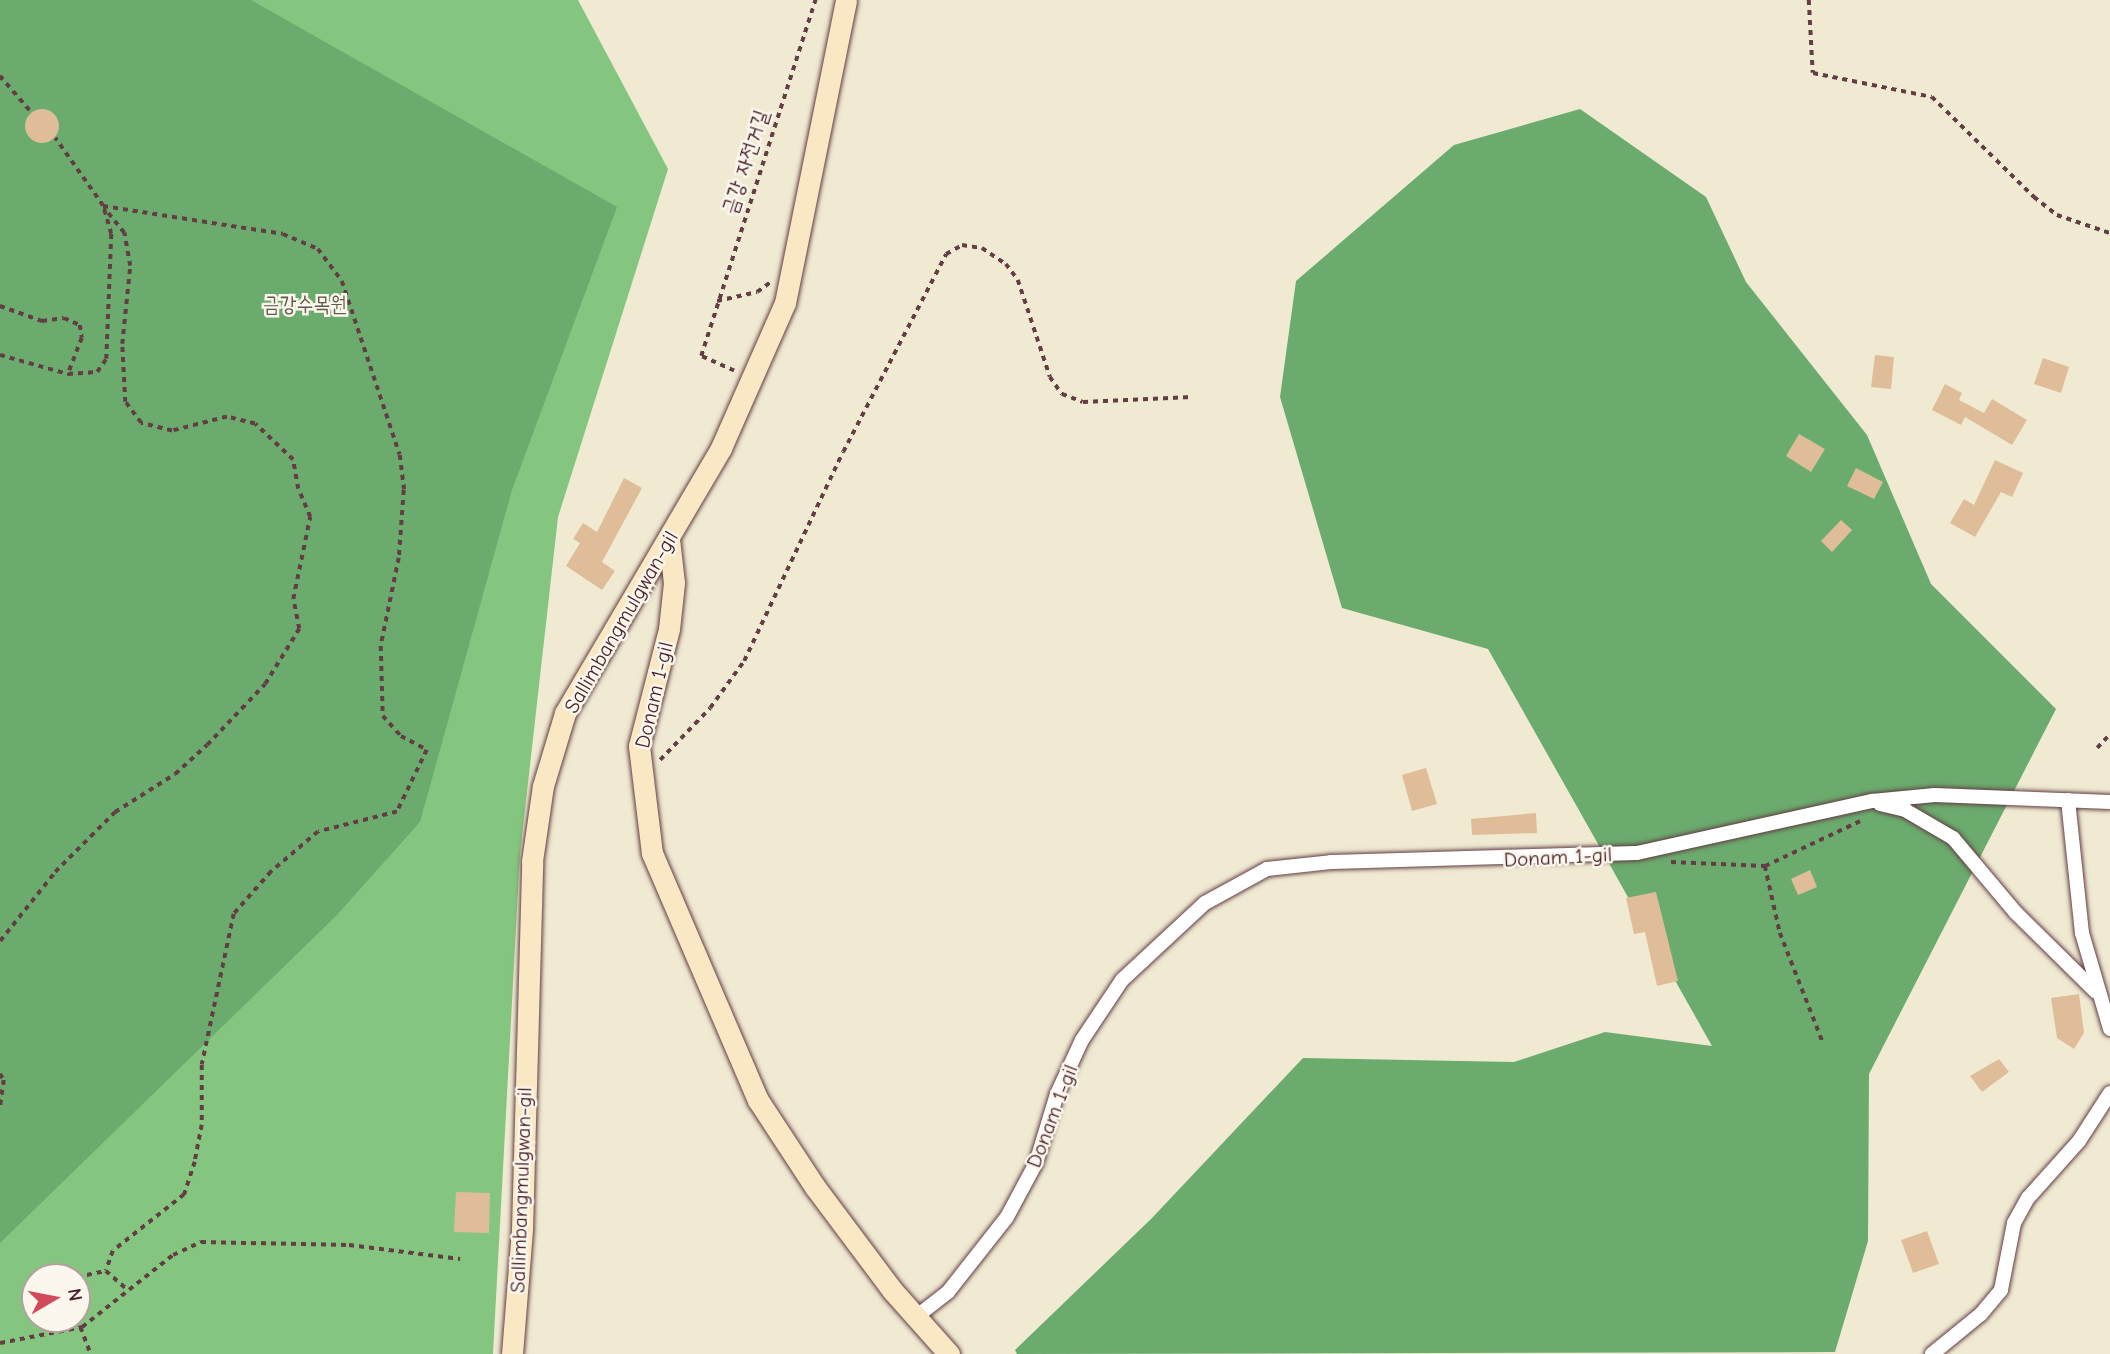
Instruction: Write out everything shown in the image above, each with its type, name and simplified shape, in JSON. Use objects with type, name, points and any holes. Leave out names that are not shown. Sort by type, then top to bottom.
[{"type":"main road","name":"Sallimbangmulgwan-gil","points":[[512,1354],[522,1229],[532,861],[543,786],[565,713],[720,448],[785,303],[809,196],[846,0]]},
{"type":"main road","name":"Donam 1-gil","points":[[669,539],[674,583],[669,629],[639,746],[652,853],[758,1100],[815,1187],[916,1317]]},
{"type":"main road","points":[[916,1317],[949,1354]]},
{"type":"street","name":"Donam 1-gil","points":[[916,1317],[948,1292],[1007,1217],[1035,1163],[1057,1094],[1082,1040],[1122,980],[1205,903],[1267,869],[1331,862],[1637,853],[1872,801],[1935,795],[2110,802]]},
{"type":"street","points":[[2068,800],[2082,933],[2096,992],[2110,1029]]},
{"type":"street","points":[[1872,801],[1894,807],[1953,838],[2017,913],[2096,992]]},
{"type":"street","points":[[1932,1354],[1981,1314],[2001,1290],[2014,1223],[2028,1198],[2079,1141],[2110,1093]]},
{"type":"path","name":"금강 자전거길","points":[[745,376],[701,356],[815,0]]},
{"type":"path","points":[[1809,0],[1813,73],[1933,97],[2034,197],[2057,215],[2110,233]]},
{"type":"path","points":[[0,76],[32,113]]},
{"type":"path","points":[[0,941],[55,872],[115,812],[175,774],[207,745],[265,684],[299,629],[293,599],[310,517],[298,489],[293,460],[254,424],[227,417],[172,431],[141,423],[125,402],[122,344],[130,267],[124,233],[55,138]]},
{"type":"path","points":[[0,355],[68,374],[97,372],[106,359],[111,234],[103,206]]},
{"type":"path","points":[[103,206],[283,234],[318,249],[342,281],[400,456],[404,490],[399,558],[381,646],[383,716],[401,736],[427,750],[397,812],[318,832],[271,872],[233,914],[202,1065],[202,1125],[184,1195],[113,1251],[106,1271]]},
{"type":"path","points":[[641,779],[710,708],[744,661],[843,452],[946,254],[962,245],[982,248],[1006,264],[1018,280],[1050,377],[1062,394],[1083,402],[1192,397]]},
{"type":"path","points":[[0,306],[42,321],[64,318],[80,325],[82,338],[68,374]]},
{"type":"path","points":[[2097,748],[2110,734]]},
{"type":"path","points":[[1664,861],[1765,866],[1801,845],[1894,807]]},
{"type":"path","points":[[1765,866],[1780,933],[1823,1043]]},
{"type":"path","points":[[0,1074],[4,1080],[0,1107]]},
{"type":"path","points":[[91,1320],[173,1255],[201,1242],[349,1245],[460,1259]]},
{"type":"path","points":[[91,1274],[106,1271]]},
{"type":"path","points":[[106,1271],[129,1291]]},
{"type":"path","points":[[0,1343],[51,1333]]},
{"type":"path","points":[[84,1333],[91,1354]]},
{"type":"green space","name":"금강수목원","points":[[0,0],[578,0],[668,169],[558,517],[520,854],[493,1354],[0,1354]]},
{"type":"green space","name":"금강수목원","points":[[0,0],[251,0],[617,207],[512,490],[420,822],[336,916],[0,1243]]},
{"type":"green space","points":[[1580,109],[1706,197],[1746,282],[1867,435],[1931,584],[2056,709],[1869,1074],[1868,1241],[1835,1352],[1017,1354],[1015,1350],[1152,1218],[1303,1058],[1514,1062],[1605,1032],[1712,1046],[1488,649],[1342,608],[1280,397],[1296,281],[1454,145]]},
{"type":"building","points":[[42,109],[54,114],[59,126],[54,138],[42,143],[30,138],[25,126],[30,114]]},
{"type":"building","points":[[1875,355],[1894,357],[1891,389],[1871,387]]},
{"type":"building","points":[[2043,358],[2069,367],[2061,393],[2034,384]]},
{"type":"building","points":[[1945,384],[1962,393],[1959,400],[1984,413],[1992,399],[2027,420],[2012,445],[1965,417],[1961,425],[1932,410]]},
{"type":"building","points":[[1799,434],[1825,449],[1811,472],[1786,456]]},
{"type":"building","points":[[1995,460],[2023,473],[2012,497],[2001,492],[1975,537],[1950,523],[1964,499],[1974,505]]},
{"type":"building","points":[[1856,468],[1883,482],[1874,499],[1847,486]]},
{"type":"building","points":[[624,478],[642,488],[602,562],[615,571],[602,590],[566,566],[580,543],[573,539],[583,523],[597,532]]},
{"type":"building","points":[[1841,520],[1852,530],[1832,552],[1821,541]]},
{"type":"building","points":[[1426,768],[1437,804],[1412,811],[1402,775]]},
{"type":"building","points":[[1536,813],[1537,833],[1472,835],[1471,819]]},
{"type":"building","points":[[1810,870],[1817,887],[1798,895],[1791,879]]},
{"type":"building","points":[[1656,892],[1678,981],[1657,986],[1645,932],[1634,934],[1626,898]]},
{"type":"building","points":[[2079,994],[2084,1033],[2074,1049],[2057,1038],[2051,998]]},
{"type":"building","points":[[1999,1059],[2009,1072],[1982,1092],[1970,1076]]},
{"type":"building","points":[[456,1192],[490,1193],[489,1233],[454,1232]]},
{"type":"building","points":[[1927,1231],[1939,1264],[1913,1273],[1901,1240]]}]
